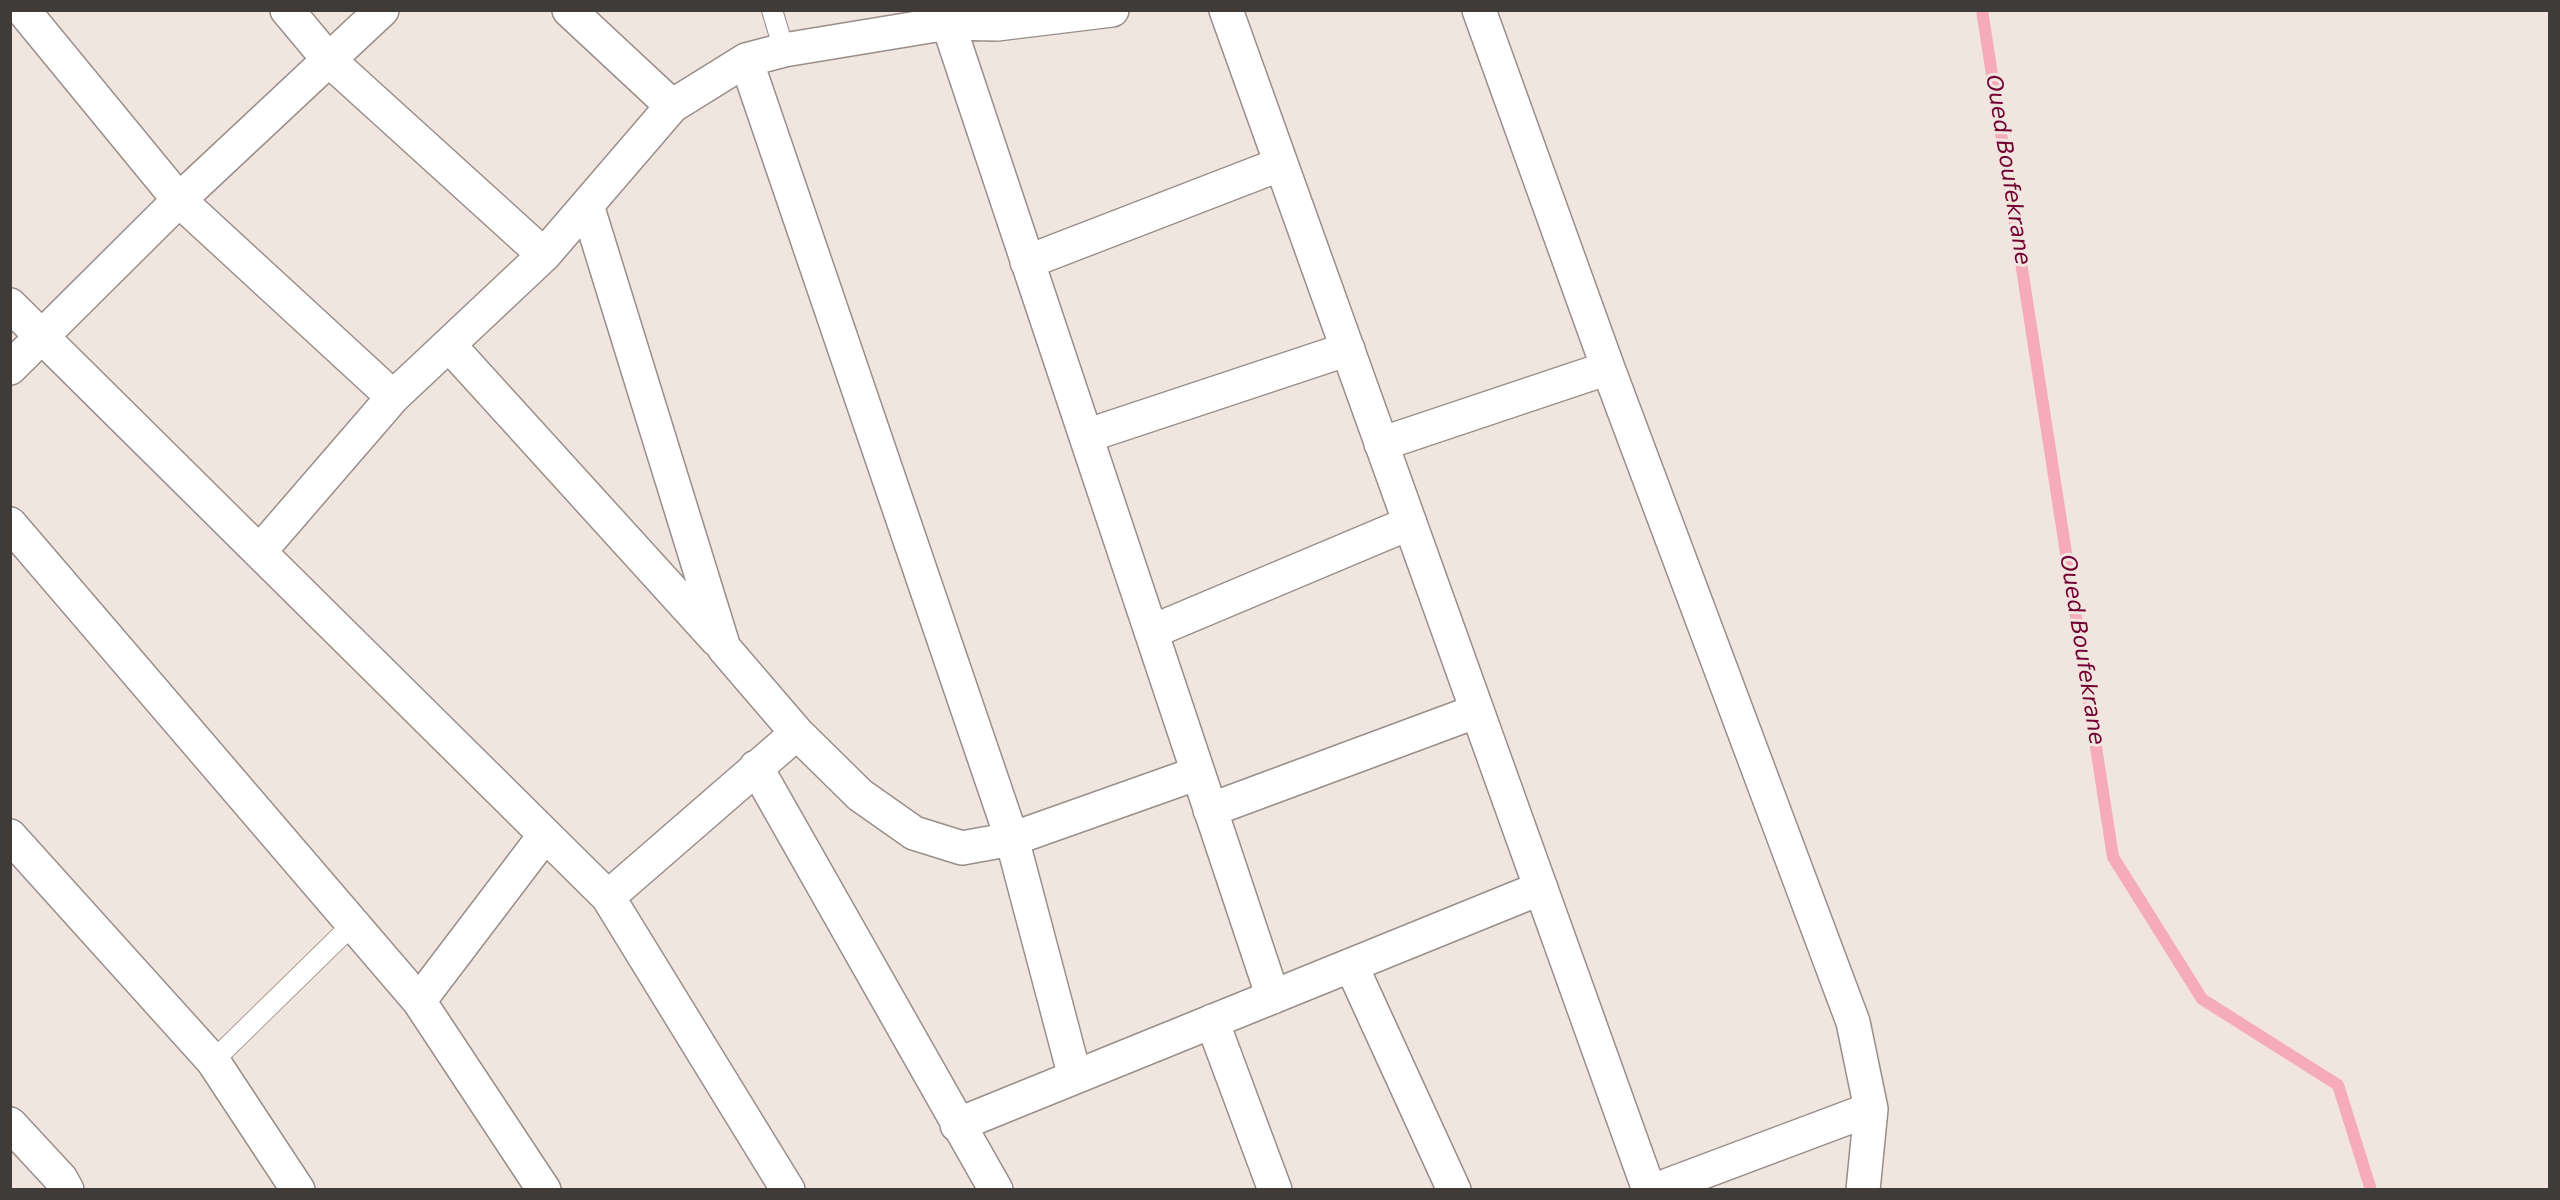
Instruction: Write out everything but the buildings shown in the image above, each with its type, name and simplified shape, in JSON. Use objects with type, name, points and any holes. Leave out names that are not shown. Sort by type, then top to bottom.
[{"type":"street","points":[[23,10],[179,200],[393,397]]},
{"type":"street","points":[[287,10],[328,59],[544,255]]},
{"type":"street","points":[[10,368],[44,338],[179,200],[382,10]]},
{"type":"street","points":[[569,10],[672,106]]},
{"type":"street","points":[[260,551],[393,397],[544,255],[672,106],[746,60],[784,50],[995,17],[1112,10]]},
{"type":"street","points":[[1226,10],[1649,1190]]},
{"type":"street","points":[[1479,10],[1608,368],[1853,1022],[1871,1109],[1863,1190]]},
{"type":"street","points":[[948,23],[1273,997]]},
{"type":"street","points":[[746,60],[1012,839],[1075,1077]]},
{"type":"street","points":[[1027,262],[1281,164]]},
{"type":"street","points":[[587,205],[724,648]]},
{"type":"street","points":[[10,305],[608,897],[788,1190]]},
{"type":"street","points":[[449,345],[724,648],[798,733],[860,795],[914,833],[962,848],[1012,839],[1198,773]]},
{"type":"street","points":[[1086,436],[1348,349]]},
{"type":"street","points":[[1381,444],[1608,368]]},
{"type":"street","points":[[1151,632],[1410,523]]},
{"type":"street","points":[[10,524],[419,1001],[544,1190]]},
{"type":"street","points":[[1210,810],[1477,711]]},
{"type":"street","points":[[608,897],[798,733]]},
{"type":"street","points":[[756,768],[996,1190]]},
{"type":"street","points":[[419,1001],[545,835]]},
{"type":"street","points":[[10,836],[213,1061],[298,1190]]},
{"type":"street","points":[[957,1125],[1541,888]]},
{"type":"street","points":[[1351,965],[1454,1190]]},
{"type":"street","points":[[1212,1021],[1275,1190]]},
{"type":"street","points":[[1655,1190],[1871,1109]]},
{"type":"street","points":[[10,1124],[61,1179],[67,1190]]},
{"type":"lane","points":[[772,10],[784,50]]},
{"type":"lane","points":[[213,1061],[354,923]]},
{"type":"waterway","name":"Oued Boufekrane","points":[[1982,10],[2113,857],[2202,999],[2338,1085],[2371,1190]]}]
